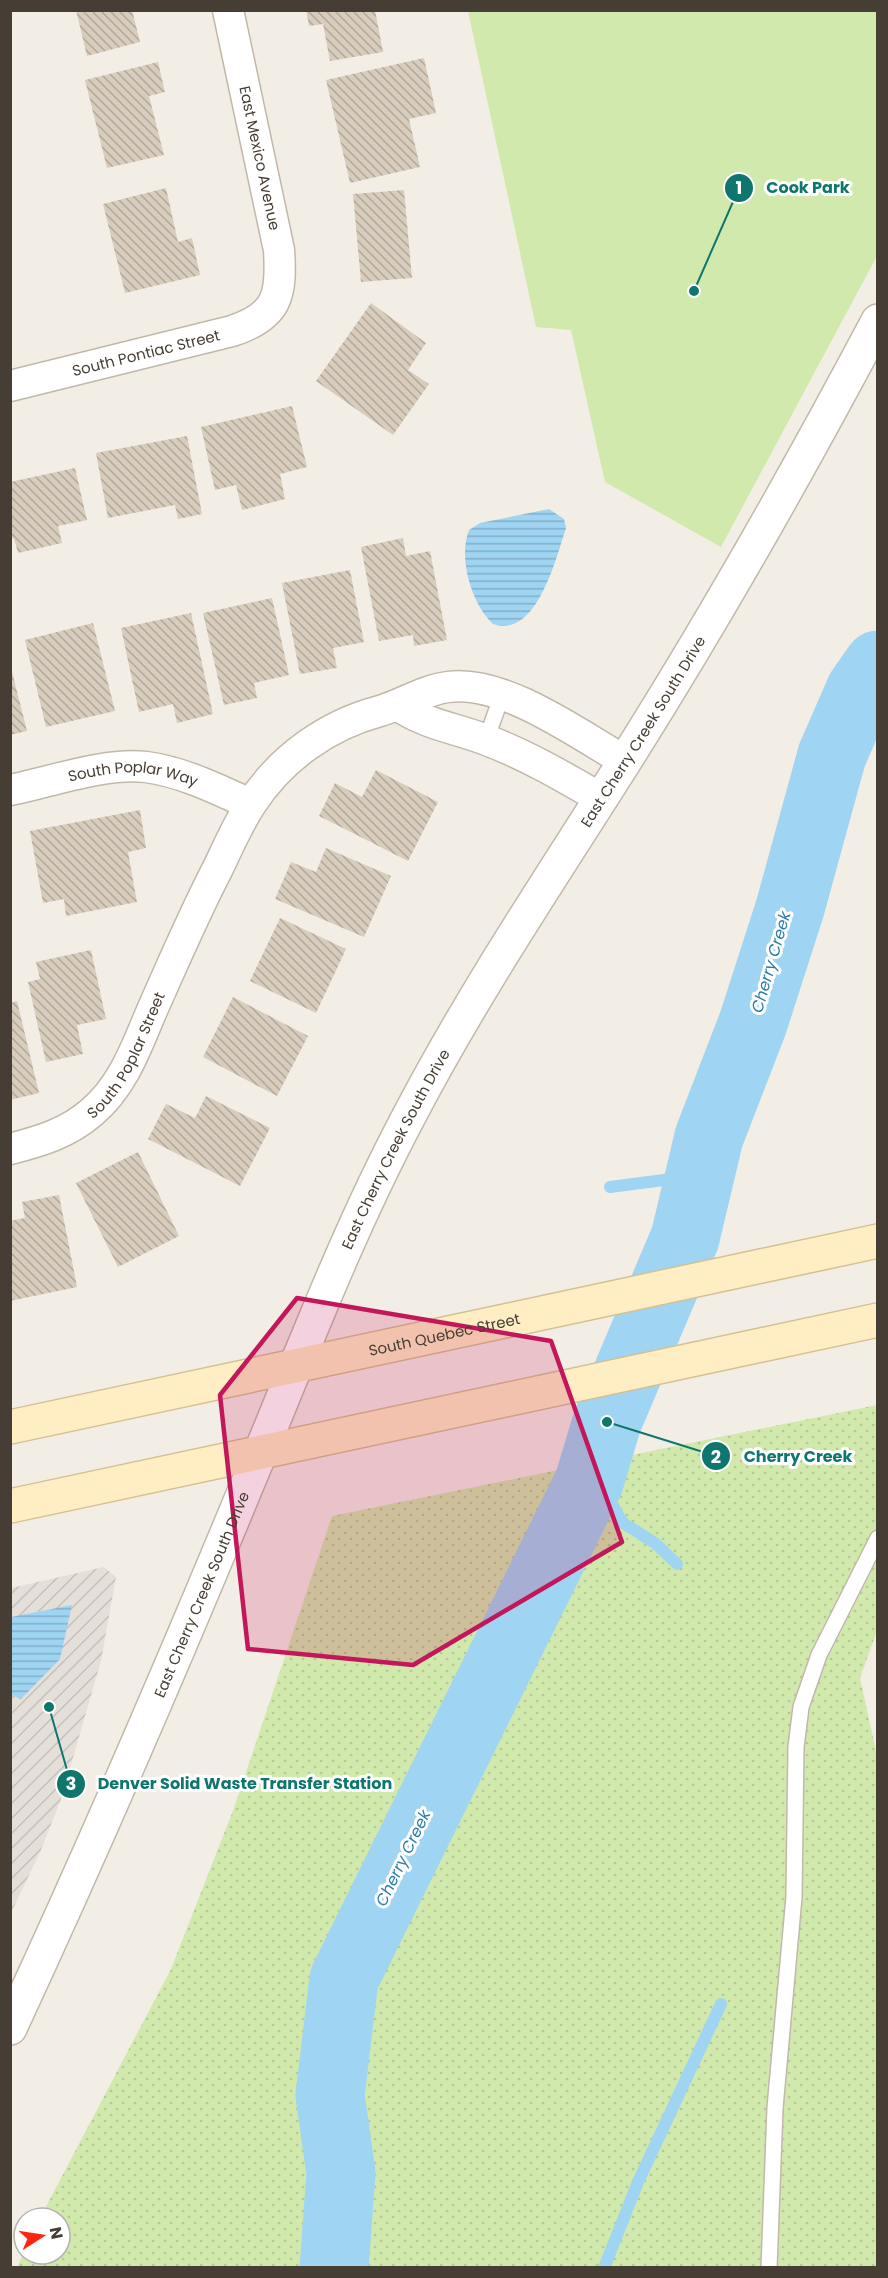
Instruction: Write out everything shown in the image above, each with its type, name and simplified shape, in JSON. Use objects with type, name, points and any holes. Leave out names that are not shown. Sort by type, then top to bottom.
[{"type":"main road","name":"South Quebec Street","points":[[10,1427],[200,1388],[295,1364],[878,1241]]},
{"type":"main road","points":[[10,1506],[870,1322]]},
{"type":"street","name":"East Mexico Avenue","points":[[228,10],[279,250],[281,280],[273,306]]},
{"type":"street","name":"South Pontiac Street","points":[[10,386],[232,331],[254,324],[273,306]]},
{"type":"street","name":"East Cherry Creek South Drive","points":[[10,2028],[88,1856],[261,1452],[295,1364],[374,1184],[433,1070],[500,953],[625,761],[757,543],[878,321]]},
{"type":"street","points":[[250,804],[276,772],[302,748],[343,724],[398,706],[436,689],[461,685],[502,695],[625,761]]},
{"type":"street","points":[[398,706],[437,726],[486,740],[532,760],[600,798]]},
{"type":"street","name":"South Poplar Way","points":[[10,790],[96,772],[136,767],[177,774],[250,804]]},
{"type":"street","name":"South Poplar Street","points":[[10,1149],[63,1133],[92,1112],[111,1092],[129,1062],[194,915],[250,804]]},
{"type":"lane","points":[[486,740],[502,695]]},
{"type":"lane","points":[[769,2268],[775,2108],[794,1897],[796,1747],[801,1707],[819,1654],[878,1538]]},
{"type":"highlighted area","points":[[297,1298],[551,1341],[622,1542],[413,1665],[248,1649],[220,1395]]},
{"type":"shaded area","points":[[104,1567],[116,1577],[101,1661],[61,1799],[41,1850],[11,1913],[11,1588]]},
{"type":"green space","points":[[468,11],[877,11],[877,256],[721,547],[605,482],[571,330],[536,327]]},
{"type":"green space","points":[[877,1405],[877,1631],[860,1678],[878,1760],[877,2267],[17,2268],[18,2266],[72,2266],[72,2206],[46,2206],[171,1969],[234,1808],[332,1516]]},
{"type":"water","points":[[549,509],[564,519],[566,528],[557,558],[542,593],[522,620],[508,625],[493,624],[478,605],[469,580],[465,553],[469,530],[480,523]]},
{"type":"water","points":[[72,1605],[60,1659],[21,1699],[11,1695],[11,1617]]},
{"type":"building","points":[[76,10],[132,10],[140,42],[87,56]]},
{"type":"building","points":[[306,10],[375,10],[383,52],[330,61],[323,24],[309,26]]},
{"type":"building","points":[[424,58],[436,113],[409,119],[420,167],[350,183],[326,80]]},
{"type":"building","points":[[158,62],[165,92],[149,96],[164,155],[107,168],[85,80]]},
{"type":"building","points":[[166,188],[178,242],[192,238],[200,275],[125,293],[103,204]]},
{"type":"building","points":[[404,190],[412,278],[361,282],[353,194]]},
{"type":"building","points":[[371,303],[426,343],[408,370],[429,384],[393,435],[316,381]]},
{"type":"building","points":[[292,406],[307,467],[280,474],[285,499],[242,510],[236,485],[215,490],[201,427]]},
{"type":"building","points":[[187,436],[202,514],[178,519],[175,505],[108,518],[96,453]]},
{"type":"building","points":[[75,468],[87,520],[58,526],[62,543],[18,553],[14,538],[10,539],[10,482]]},
{"type":"building","points":[[403,538],[406,556],[430,551],[447,640],[414,646],[413,635],[379,641],[361,547]]},
{"type":"building","points":[[350,570],[364,642],[333,648],[337,668],[300,674],[282,583]]},
{"type":"building","points":[[272,598],[289,675],[254,683],[257,698],[224,705],[203,613]]},
{"type":"building","points":[[191,613],[213,714],[177,723],[173,704],[139,712],[121,628]]},
{"type":"building","points":[[93,623],[115,711],[46,727],[25,640]]},
{"type":"building","points":[[10,664],[27,731],[10,735]]},
{"type":"building","points":[[376,770],[438,802],[408,861],[319,816],[335,783],[362,797]]},
{"type":"building","points":[[140,810],[146,848],[128,852],[137,902],[66,916],[64,899],[43,903],[30,831]]},
{"type":"building","points":[[326,848],[391,876],[364,937],[275,899],[291,862],[316,872]]},
{"type":"building","points":[[280,918],[346,949],[316,1013],[250,981]]},
{"type":"building","points":[[91,950],[106,1019],[77,1025],[83,1054],[46,1062],[28,982],[40,979],[36,962]]},
{"type":"building","points":[[233,997],[308,1036],[277,1096],[203,1057]]},
{"type":"building","points":[[17,1001],[39,1093],[10,1100],[10,1003]]},
{"type":"building","points":[[206,1096],[270,1128],[240,1186],[148,1139],[166,1104],[195,1118]]},
{"type":"building","points":[[138,1152],[179,1236],[118,1267],[76,1183]]},
{"type":"building","points":[[59,1195],[77,1287],[10,1301],[10,1221],[25,1218],[22,1202]]},
{"type":"waterway","name":"Cherry Creek","points":[[334,2268],[341,2173],[330,2095],[344,1979],[589,1482],[607,1422],[685,1238],[709,1137],[753,1023],[790,908],[832,755],[860,691],[878,665]]},
{"type":"waterway","points":[[610,1187],[664,1180],[701,1168]]},
{"type":"waterway","points":[[598,1450],[605,1492],[623,1523],[655,1543],[677,1564]]},
{"type":"waterway","points":[[604,2268],[638,2182],[721,2004]]},
{"type":"place","name":"Cook Park","points":[[694,291]]},
{"type":"place","name":"Cherry Creek","points":[[607,1422]]},
{"type":"place","name":"Denver Solid Waste Transfer Station","points":[[49,1707]]}]
